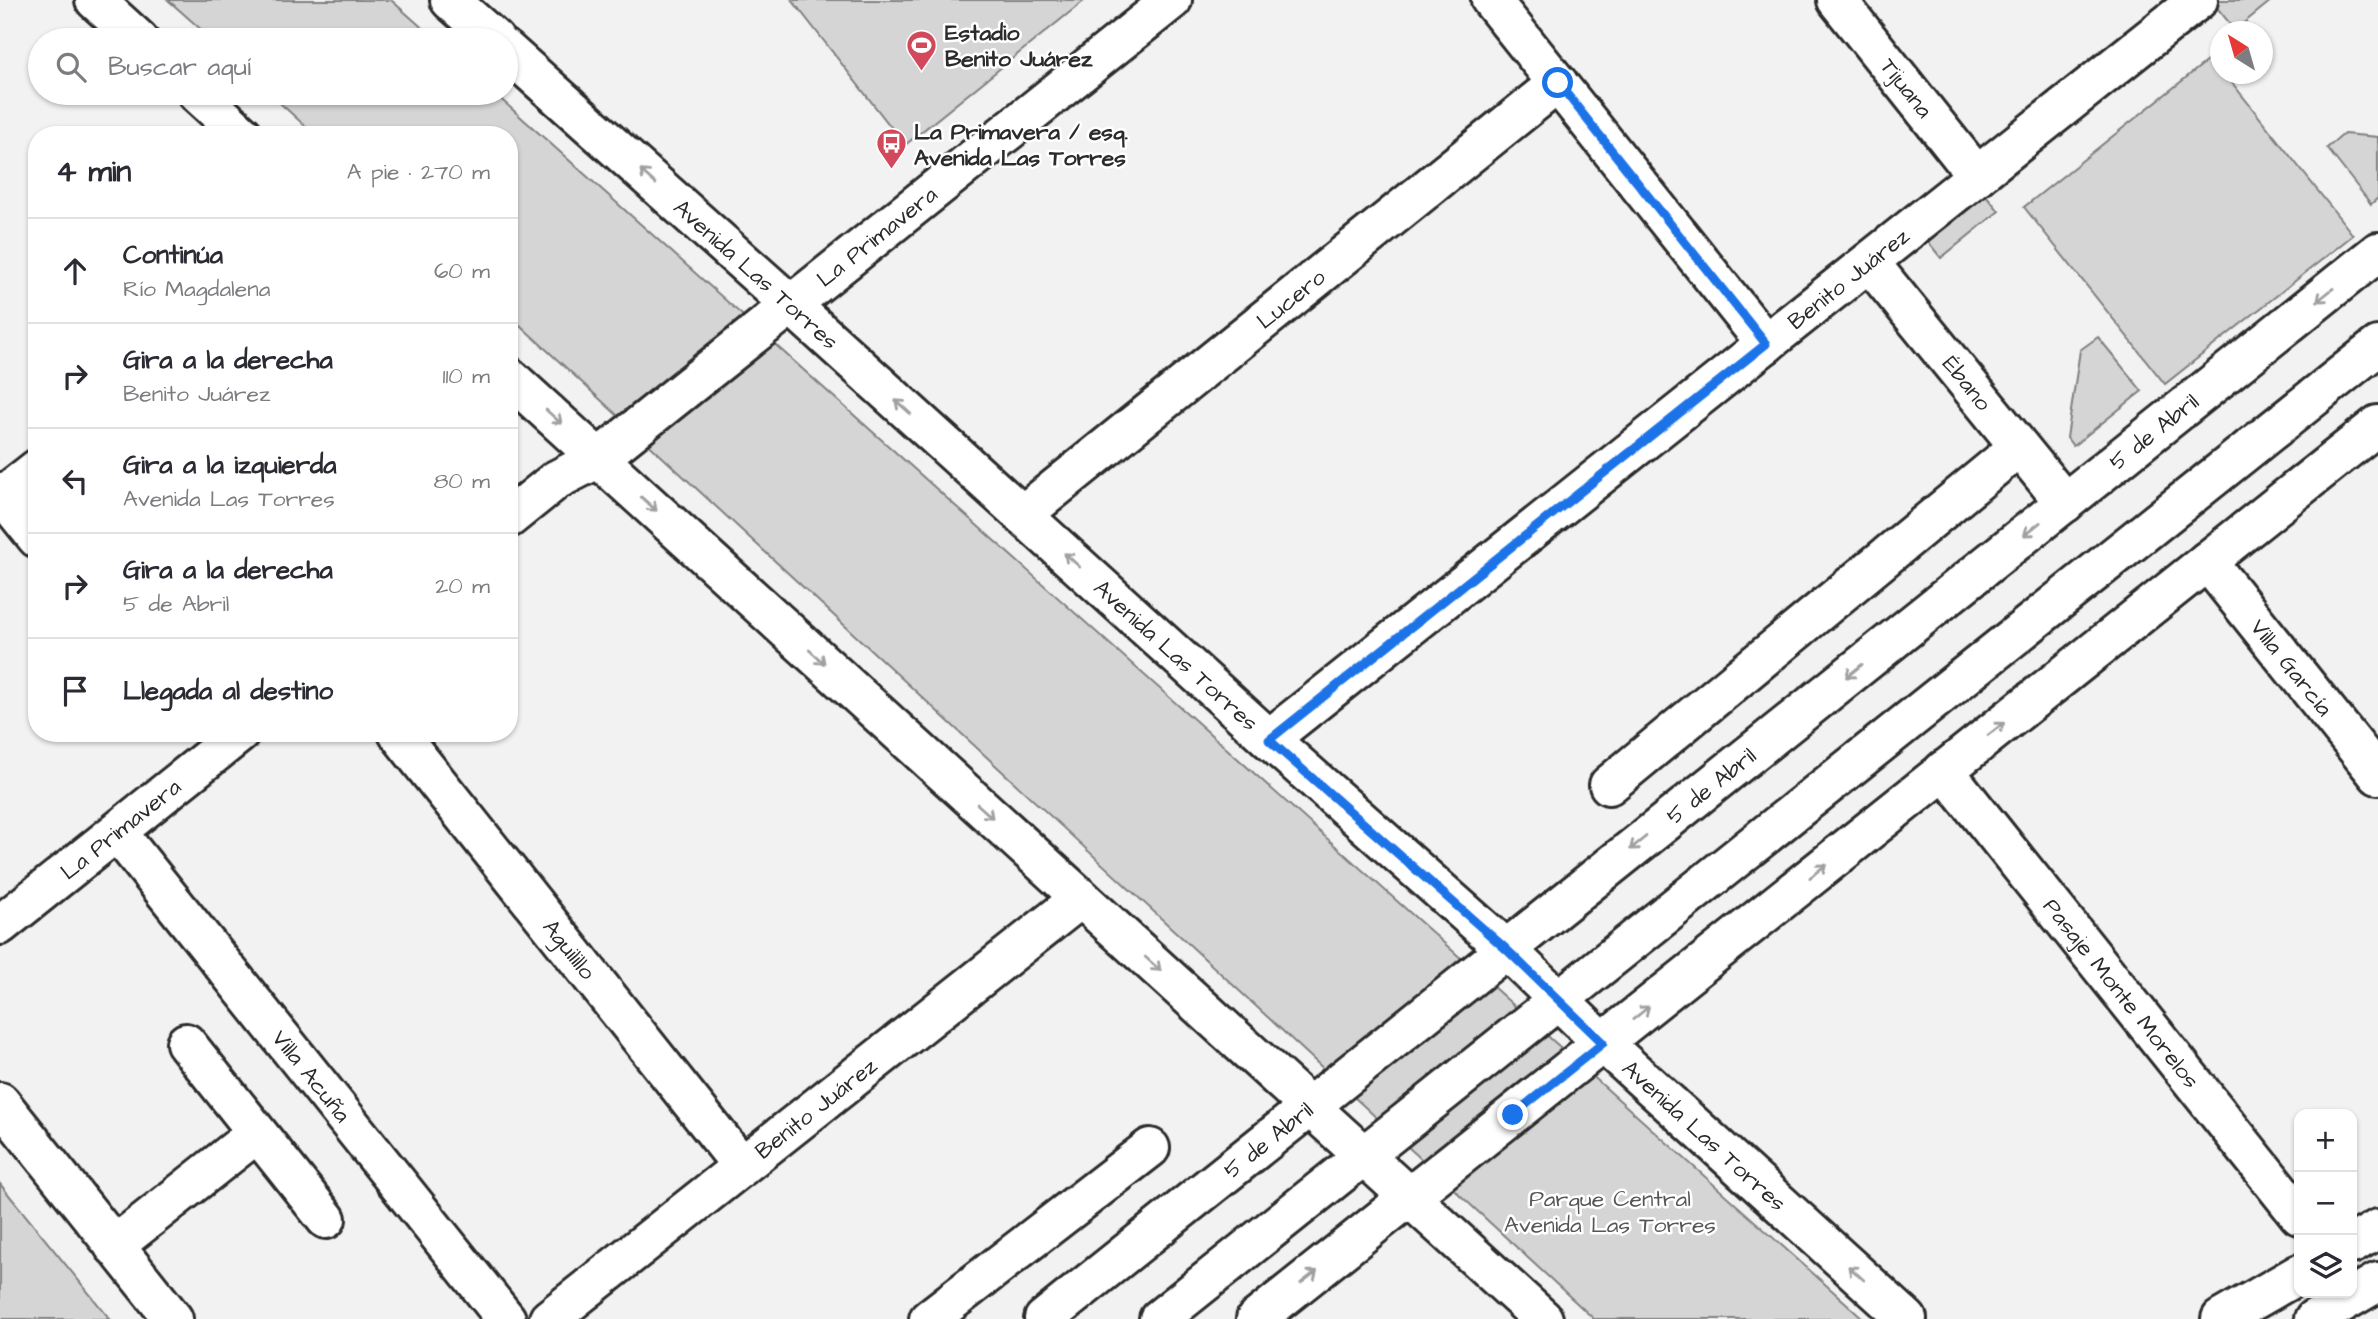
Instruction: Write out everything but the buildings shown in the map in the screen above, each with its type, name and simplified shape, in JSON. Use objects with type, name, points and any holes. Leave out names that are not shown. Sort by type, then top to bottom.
[{"type":"street","points":[[95,0],[126,28]]},
{"type":"street","points":[[450,0],[482,28]]},
{"type":"street","name":"La Primavera","points":[[518,511],[556,480],[599,458],[1172,0]]},
{"type":"street","points":[[1491,0],[1766,344]]},
{"type":"street","name":"Tijuana","points":[[1837,0],[1977,176]]},
{"type":"street","name":"Benito Juárez","points":[[1269,740],[2197,0]]},
{"type":"street","name":"Avenida Las Torres","points":[[518,61],[1269,740],[1506,949],[1603,1043],[1907,1319]]},
{"type":"street","name":"Lucero","points":[[1022,515],[1558,83]]},
{"type":"street","points":[[210,105],[233,126]]},
{"type":"street","name":"5 de Abril","points":[[1044,1319],[2378,252]]},
{"type":"street","name":"Ébano","points":[[1869,262],[2065,503]]},
{"type":"street","points":[[1160,1319],[2378,346]]},
{"type":"street","points":[[518,385],[1543,1319]]},
{"type":"street","points":[[1255,1319],[2378,425]]},
{"type":"street","points":[[1609,785],[2019,447]]},
{"type":"street","points":[[28,476],[1,495],[28,527]]},
{"type":"street","name":"Villa García","points":[[2207,561],[2378,775]]},
{"type":"street","name":"La Primavera","points":[[0,925],[117,832],[214,742]]},
{"type":"street","name":"Aguilillo","points":[[405,742],[742,1166]]},
{"type":"street","name":"Pasaje Monte Morelos","points":[[1944,770],[2294,1209]]},
{"type":"street","name":"Villa Acuña","points":[[117,832],[499,1317]]},
{"type":"street","name":"Benito Juárez","points":[[549,1319],[1081,898]]},
{"type":"street","points":[[186,1043],[326,1219]]},
{"type":"street","points":[[0,1102],[173,1319]]},
{"type":"street","points":[[114,1246],[257,1133]]},
{"type":"street","points":[[929,1319],[1150,1147]]},
{"type":"street","points":[[2357,1241],[2378,1229]]},
{"type":"street","points":[[2221,1319],[2294,1277]]},
{"type":"street","points":[[2314,1319],[2378,1282]]},
{"type":"street","points":[[2361,1319],[2378,1309]]},
{"type":"green space","points":[[168,0],[391,0],[422,28],[200,28]]},
{"type":"green space","name":"Estadio Benito Juárez","points":[[792,0],[1085,0],[905,145]]},
{"type":"green space","points":[[2219,0],[2272,0],[2246,21],[2228,21],[2214,4]]},
{"type":"green space","points":[[2210,59],[2210,84],[2233,84],[2353,235],[2165,384],[2024,207]]},
{"type":"green space","name":"Parque Central Avenida Las Torres","points":[[282,105],[507,105],[1864,1319],[1594,1319],[518,323],[518,126],[305,126]]},
{"type":"green space","points":[[2344,134],[2378,137],[2378,198],[2371,204],[2327,148]]},
{"type":"green space","points":[[1978,185],[1999,211],[1941,258],[1920,232]]},
{"type":"green space","points":[[2098,337],[2142,391],[2073,446],[2067,438],[2080,350]]},
{"type":"green space","points":[[0,1184],[110,1319],[0,1319]]},
{"type":"place","name":"Estadio Benito Juárez","points":[[922,72]]},
{"type":"place","name":"La Primavera / esq. Avenida Las Torres","points":[[891,171]]},
{"type":"route","points":[[1513,1115],[1603,1043],[1506,949],[1269,740],[1766,344],[1558,83]]}]
